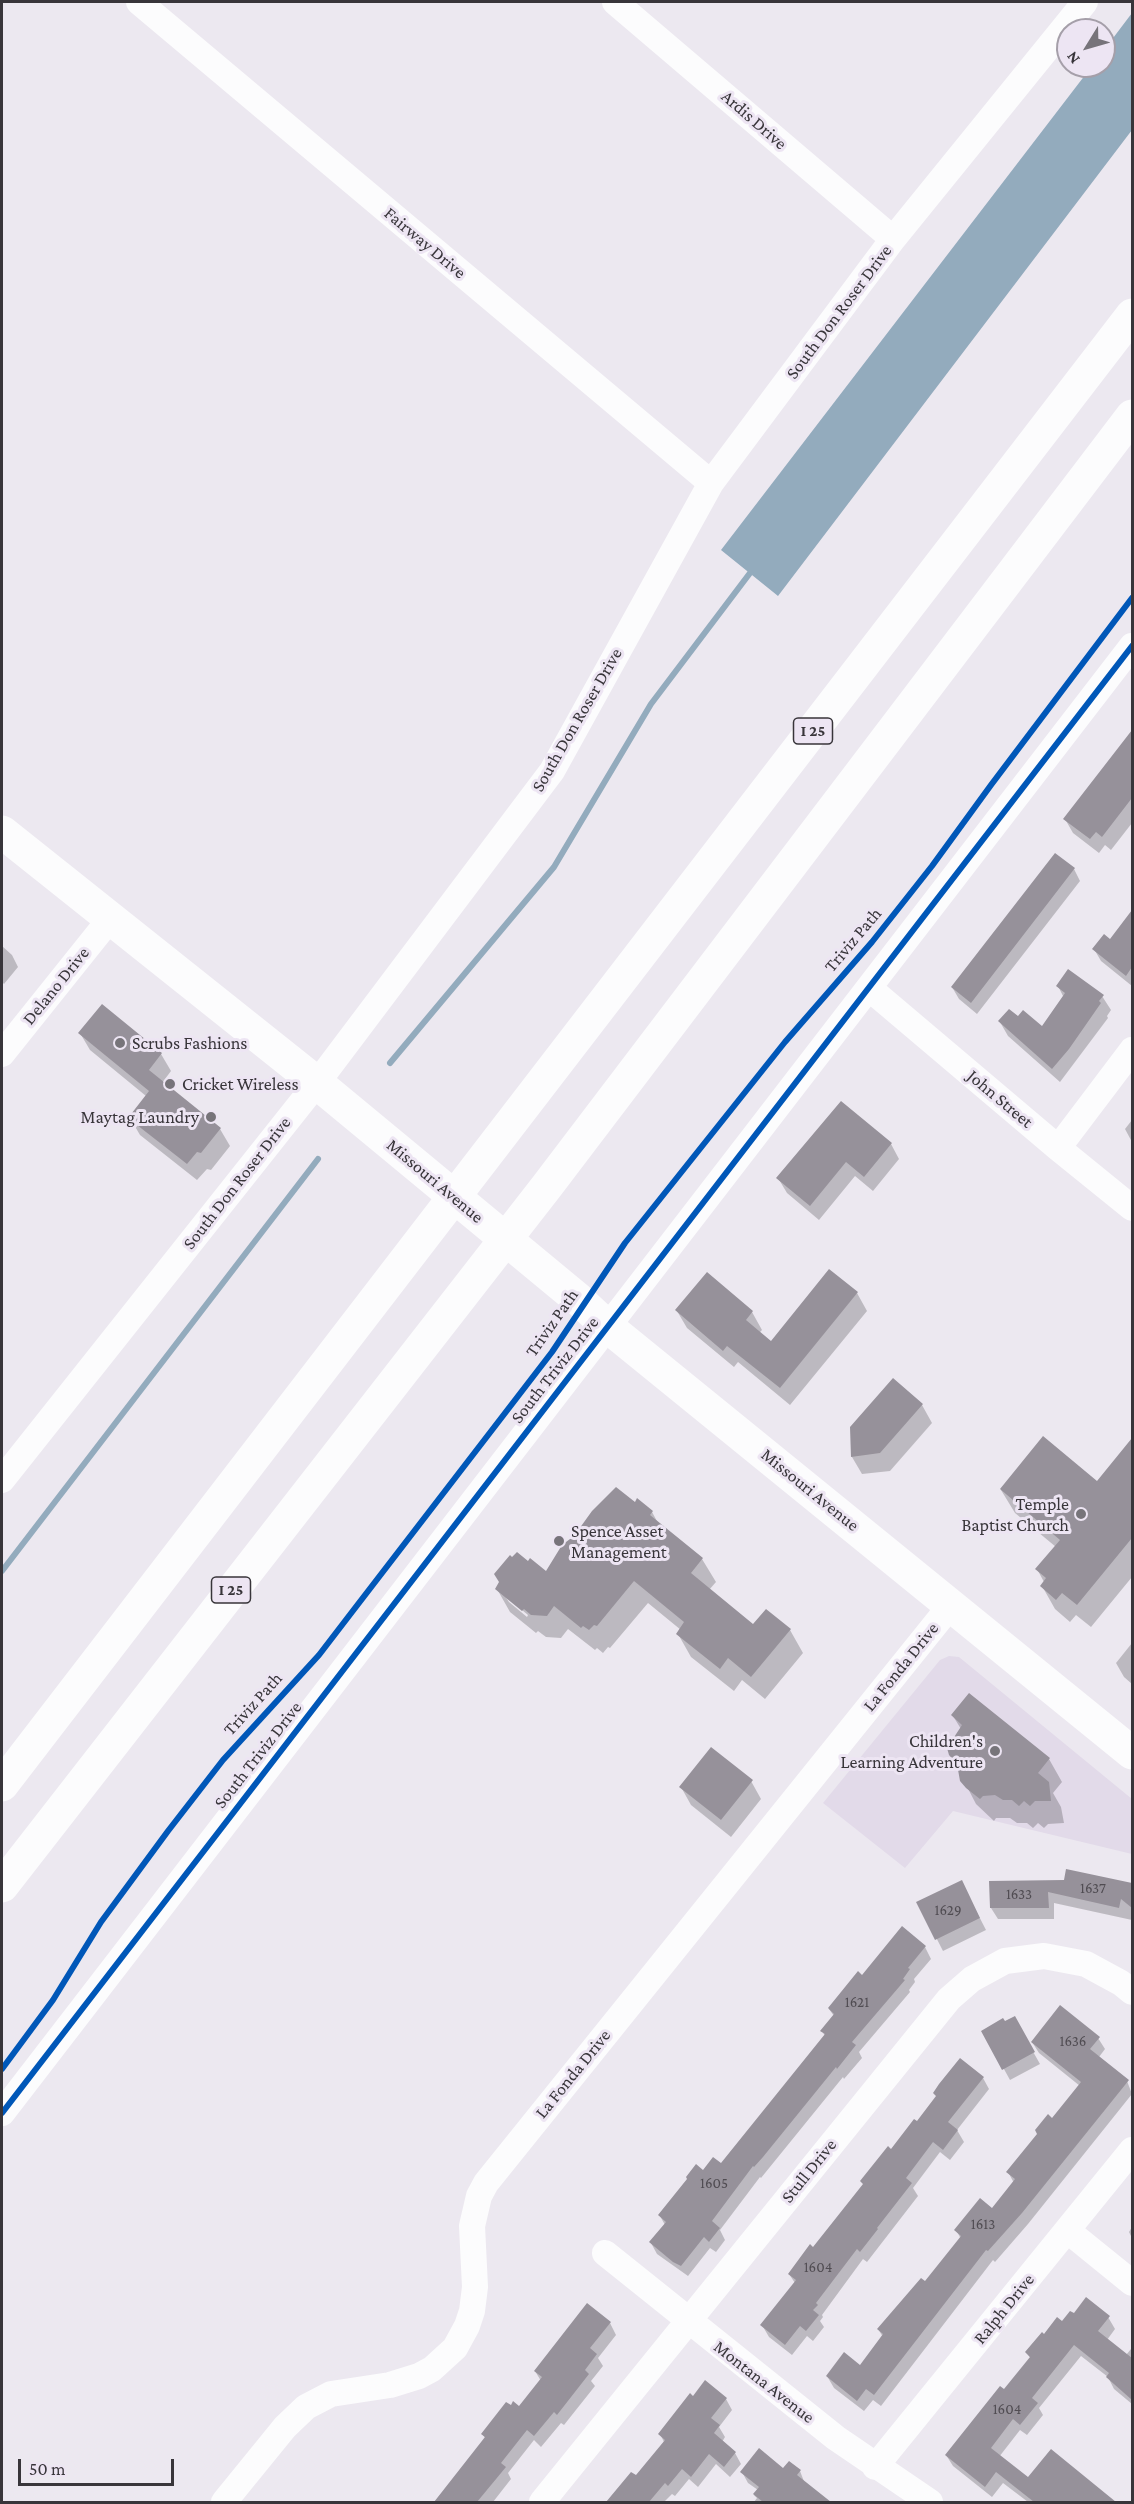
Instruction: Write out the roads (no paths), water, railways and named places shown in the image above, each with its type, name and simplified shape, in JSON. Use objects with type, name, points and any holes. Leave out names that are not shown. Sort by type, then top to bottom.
[{"type":"main road","name":"I 25","points":[[2,1785],[1132,315]]},
{"type":"main road","name":"I 25","points":[[2,1886],[547,1186],[1132,416]]},
{"type":"main road","name":"Missouri Avenue","points":[[2,832],[316,1083],[578,1299],[608,1327],[1132,1753]]},
{"type":"street","name":"Fairway Drive","points":[[139,2],[711,483]]},
{"type":"street","name":"Ardis Drive","points":[[615,2],[893,239]]},
{"type":"street","name":"South Don Roser Drive","points":[[2,1480],[316,1083],[552,771],[711,483],[893,239],[1085,2]]},
{"type":"street","name":"South Triviz Drive","points":[[2,2114],[1132,646]]},
{"type":"street","name":"Delano Drive","points":[[2,1054],[110,919]]},
{"type":"street","name":"John Street","points":[[869,988],[1132,1208]]},
{"type":"street","points":[[1058,1148],[1132,1050]]},
{"type":"street","name":"La Fonda Drive","points":[[224,2502],[285,2427],[306,2407],[331,2394],[404,2382],[432,2369],[455,2348],[472,2311],[475,2287],[472,2226],[479,2196],[486,2183],[951,1605]]},
{"type":"street","name":"Stull Drive","points":[[542,2502],[949,1999],[972,1979],[1005,1961],[1044,1956],[1086,1964],[1121,1983],[1132,1992]]},
{"type":"street","name":"Ralph Drive","points":[[875,2467],[1132,2150]]},
{"type":"street","points":[[1068,2231],[1132,2283]]},
{"type":"street","name":"Montana Avenue","points":[[605,2253],[810,2418],[875,2467],[930,2502]]},
{"type":"water","points":[[1132,13],[1132,130],[778,596],[721,550],[1083,78],[1116,78],[1116,34]]},
{"type":"waterway","points":[[390,1063],[554,867],[651,704],[750,573]]},
{"type":"waterway","points":[[2,1571],[318,1159]]},
{"type":"place","name":"Scrubs Fashions","points":[[120,1043]]},
{"type":"place","name":"Cricket Wireless","points":[[170,1084]]},
{"type":"place","name":"Maytag Laundry","points":[[211,1117]]},
{"type":"place","name":"Temple Baptist Church","points":[[1081,1514]]},
{"type":"place","name":"Spence Asset Management","points":[[559,1541]]},
{"type":"place","name":"Children's Learning Adventure","points":[[995,1751]]}]
